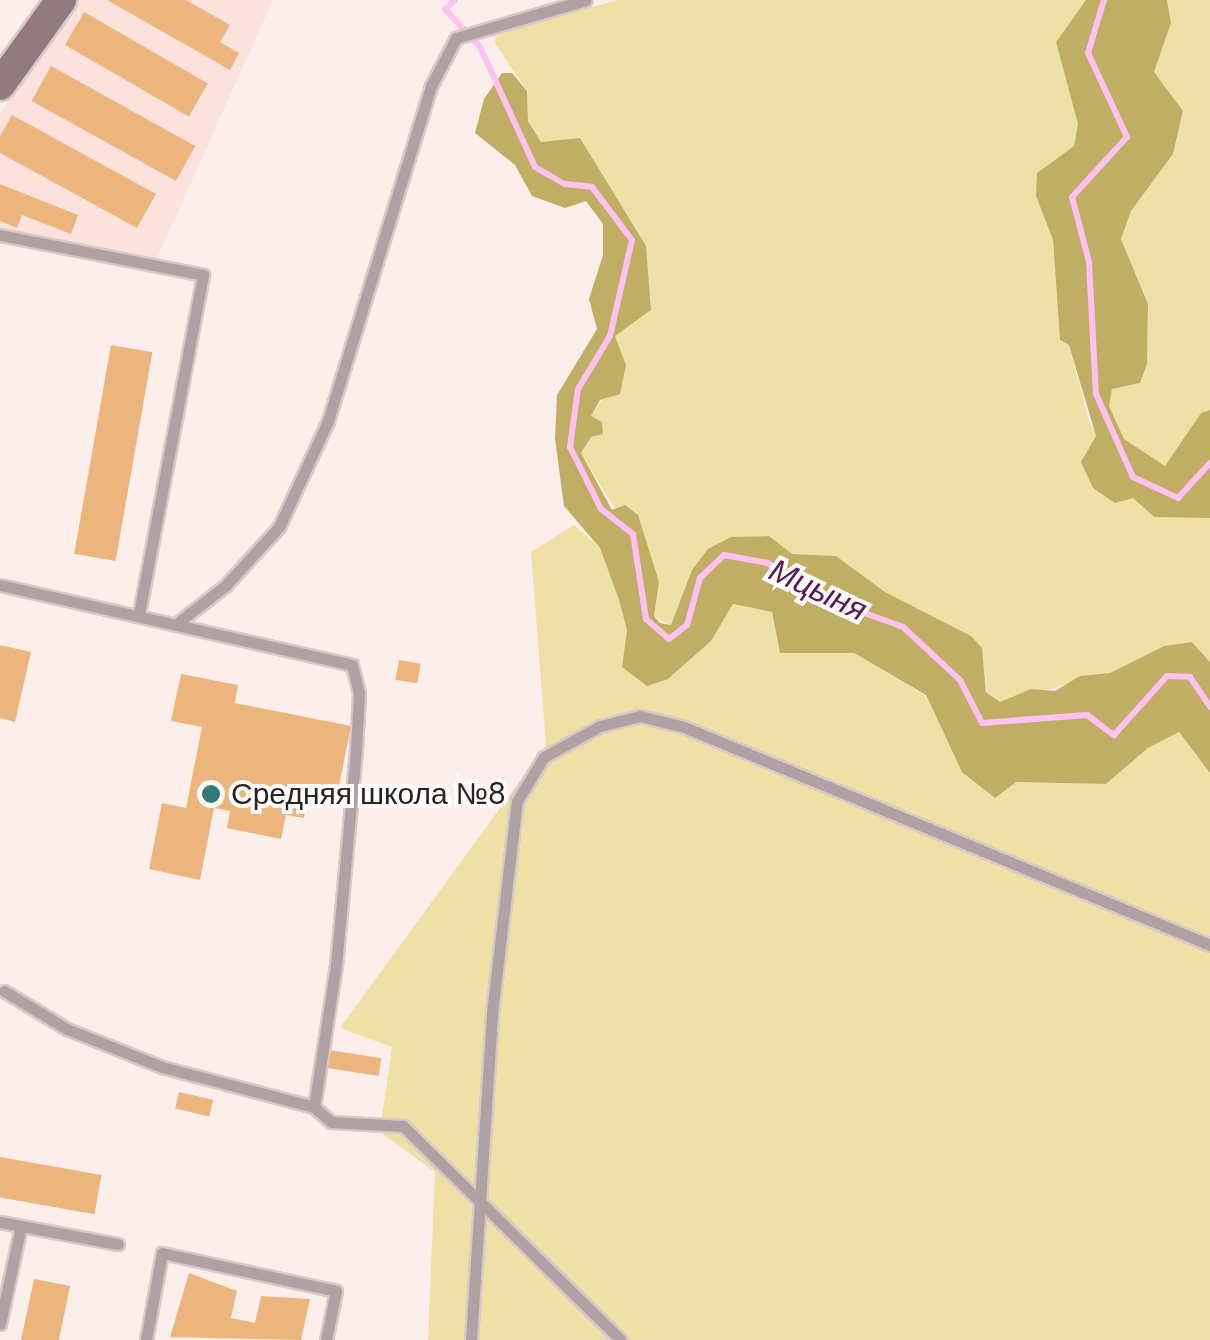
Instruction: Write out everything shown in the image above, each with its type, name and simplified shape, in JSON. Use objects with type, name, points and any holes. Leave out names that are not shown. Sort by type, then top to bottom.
[{"type":"street","points":[[0,85],[60,0]]},
{"type":"lane","points":[[180,621],[226,585],[279,527],[328,421],[430,86],[456,38],[492,24],[586,0]]},
{"type":"lane","points":[[0,235],[203,274],[138,612]]},
{"type":"lane","points":[[0,585],[180,621],[352,665],[359,693],[356,750],[336,965],[314,1107]]},
{"type":"lane","points":[[471,1340],[483,1207],[492,1013],[518,800],[544,757],[600,726],[640,716],[684,727],[1210,945]]},
{"type":"lane","points":[[4,990],[67,1029],[162,1067],[314,1107],[331,1122],[403,1126],[621,1340]]},
{"type":"lane","points":[[0,1222],[118,1244]]},
{"type":"lane","points":[[0,1324],[21,1226]]},
{"type":"lane","points":[[146,1340],[162,1254],[336,1291],[326,1340]]},
{"type":"shaded area","points":[[72,0],[273,0],[157,258],[0,231],[0,114]]},
{"type":"shaded area","points":[[618,0],[1086,0],[1056,42],[1079,124],[1074,146],[1038,173],[1036,196],[1053,240],[1060,340],[1069,345],[1089,421],[1133,498],[1154,517],[1210,518],[1210,662],[1192,642],[1164,646],[1110,673],[1000,702],[987,692],[982,649],[971,636],[885,592],[836,556],[792,554],[692,570],[671,626],[654,616],[659,581],[581,453],[591,437],[591,416],[626,365],[615,336],[651,310],[646,247],[580,139],[542,143],[528,121],[527,91],[495,43],[497,33]]},
{"type":"shaded area","points":[[1086,0],[1167,0],[1171,23],[1154,72],[1183,111],[1173,154],[1131,211],[1121,239],[1148,304],[1147,364],[1140,383],[1112,389],[1109,406],[1124,439],[1165,466],[1201,413],[1210,410],[1210,518],[1154,517],[1133,498],[1115,503],[1093,488],[1081,462],[1096,436],[1069,345],[1060,340],[1053,240],[1036,196],[1037,173],[1074,146],[1078,124],[1056,42]]},
{"type":"shaded area","points":[[1167,0],[1210,0],[1210,410],[1201,413],[1165,467],[1124,439],[1108,406],[1112,389],[1147,364],[1148,304],[1121,239],[1131,211],[1173,154],[1183,112],[1154,72],[1171,23]]},
{"type":"shaded area","points":[[502,73],[512,73],[527,91],[528,121],[541,142],[580,138],[646,246],[651,310],[615,336],[626,365],[620,394],[600,400],[591,416],[602,422],[603,434],[591,437],[581,453],[612,510],[625,505],[638,515],[659,582],[654,616],[660,623],[671,625],[692,570],[708,549],[731,537],[769,536],[792,554],[836,556],[885,592],[971,636],[982,648],[986,692],[1000,702],[1031,689],[1055,691],[1080,676],[1110,673],[1164,646],[1192,642],[1210,662],[1210,773],[1179,732],[1148,748],[1106,784],[1016,782],[995,798],[962,772],[926,695],[854,653],[780,653],[772,612],[733,604],[711,641],[668,679],[647,686],[622,667],[627,630],[619,600],[600,548],[564,506],[555,439],[557,395],[597,329],[589,299],[603,255],[603,224],[586,201],[565,208],[532,196],[515,165],[475,133],[484,99]]},
{"type":"shaded area","points":[[574,525],[600,548],[619,600],[627,630],[622,667],[668,679],[711,641],[732,604],[772,612],[780,653],[854,653],[926,696],[962,771],[1016,782],[1106,784],[1148,748],[1179,732],[1210,773],[1210,1340],[428,1340],[435,1172],[380,1132],[392,1047],[340,1028],[546,745],[531,552]]},
{"type":"building","points":[[107,0],[186,0],[230,25],[220,42],[239,53],[230,70]]},
{"type":"building","points":[[84,12],[208,84],[189,116],[65,45]]},
{"type":"building","points":[[51,66],[195,146],[176,181],[32,101]]},
{"type":"building","points":[[12,115],[156,194],[137,228],[0,153],[0,136]]},
{"type":"building","points":[[0,184],[78,215],[71,234],[22,215],[17,228],[0,221]]},
{"type":"building","points":[[111,345],[152,352],[116,561],[74,554]]},
{"type":"building","points":[[0,645],[31,652],[15,722],[0,718]]},
{"type":"building","points":[[399,660],[421,664],[417,684],[396,680]]},
{"type":"building","points":[[181,674],[238,685],[235,703],[351,726],[336,801],[309,796],[304,818],[286,815],[281,839],[227,828],[230,811],[214,808],[200,880],[149,869],[162,803],[186,808],[202,727],[171,721]]},
{"type":"building","points":[[329,1050],[381,1058],[379,1076],[326,1068]]},
{"type":"building","points":[[179,1092],[213,1100],[209,1116],[175,1109]]},
{"type":"building","points":[[0,1157],[101,1175],[94,1214],[0,1198]]},
{"type":"building","points":[[189,1273],[237,1291],[231,1318],[255,1323],[261,1296],[310,1299],[301,1340],[170,1337]]},
{"type":"building","points":[[34,1279],[70,1286],[59,1340],[21,1340]]},
{"type":"waterway","name":"Мцыня","points":[[455,0],[445,9],[480,47],[535,167],[565,184],[592,187],[632,240],[610,336],[578,389],[570,447],[601,509],[633,534],[646,619],[669,639],[687,625],[700,578],[724,555],[768,563],[812,594],[903,627],[960,680],[982,723],[1087,715],[1114,735],[1167,676],[1190,677],[1210,707]]},
{"type":"waterway","name":"Мцыня","points":[[1104,0],[1088,53],[1127,137],[1072,197],[1089,262],[1096,394],[1133,477],[1178,498],[1210,463]]},
{"type":"place","name":"Средняя школа №8","points":[[211,794]]}]
